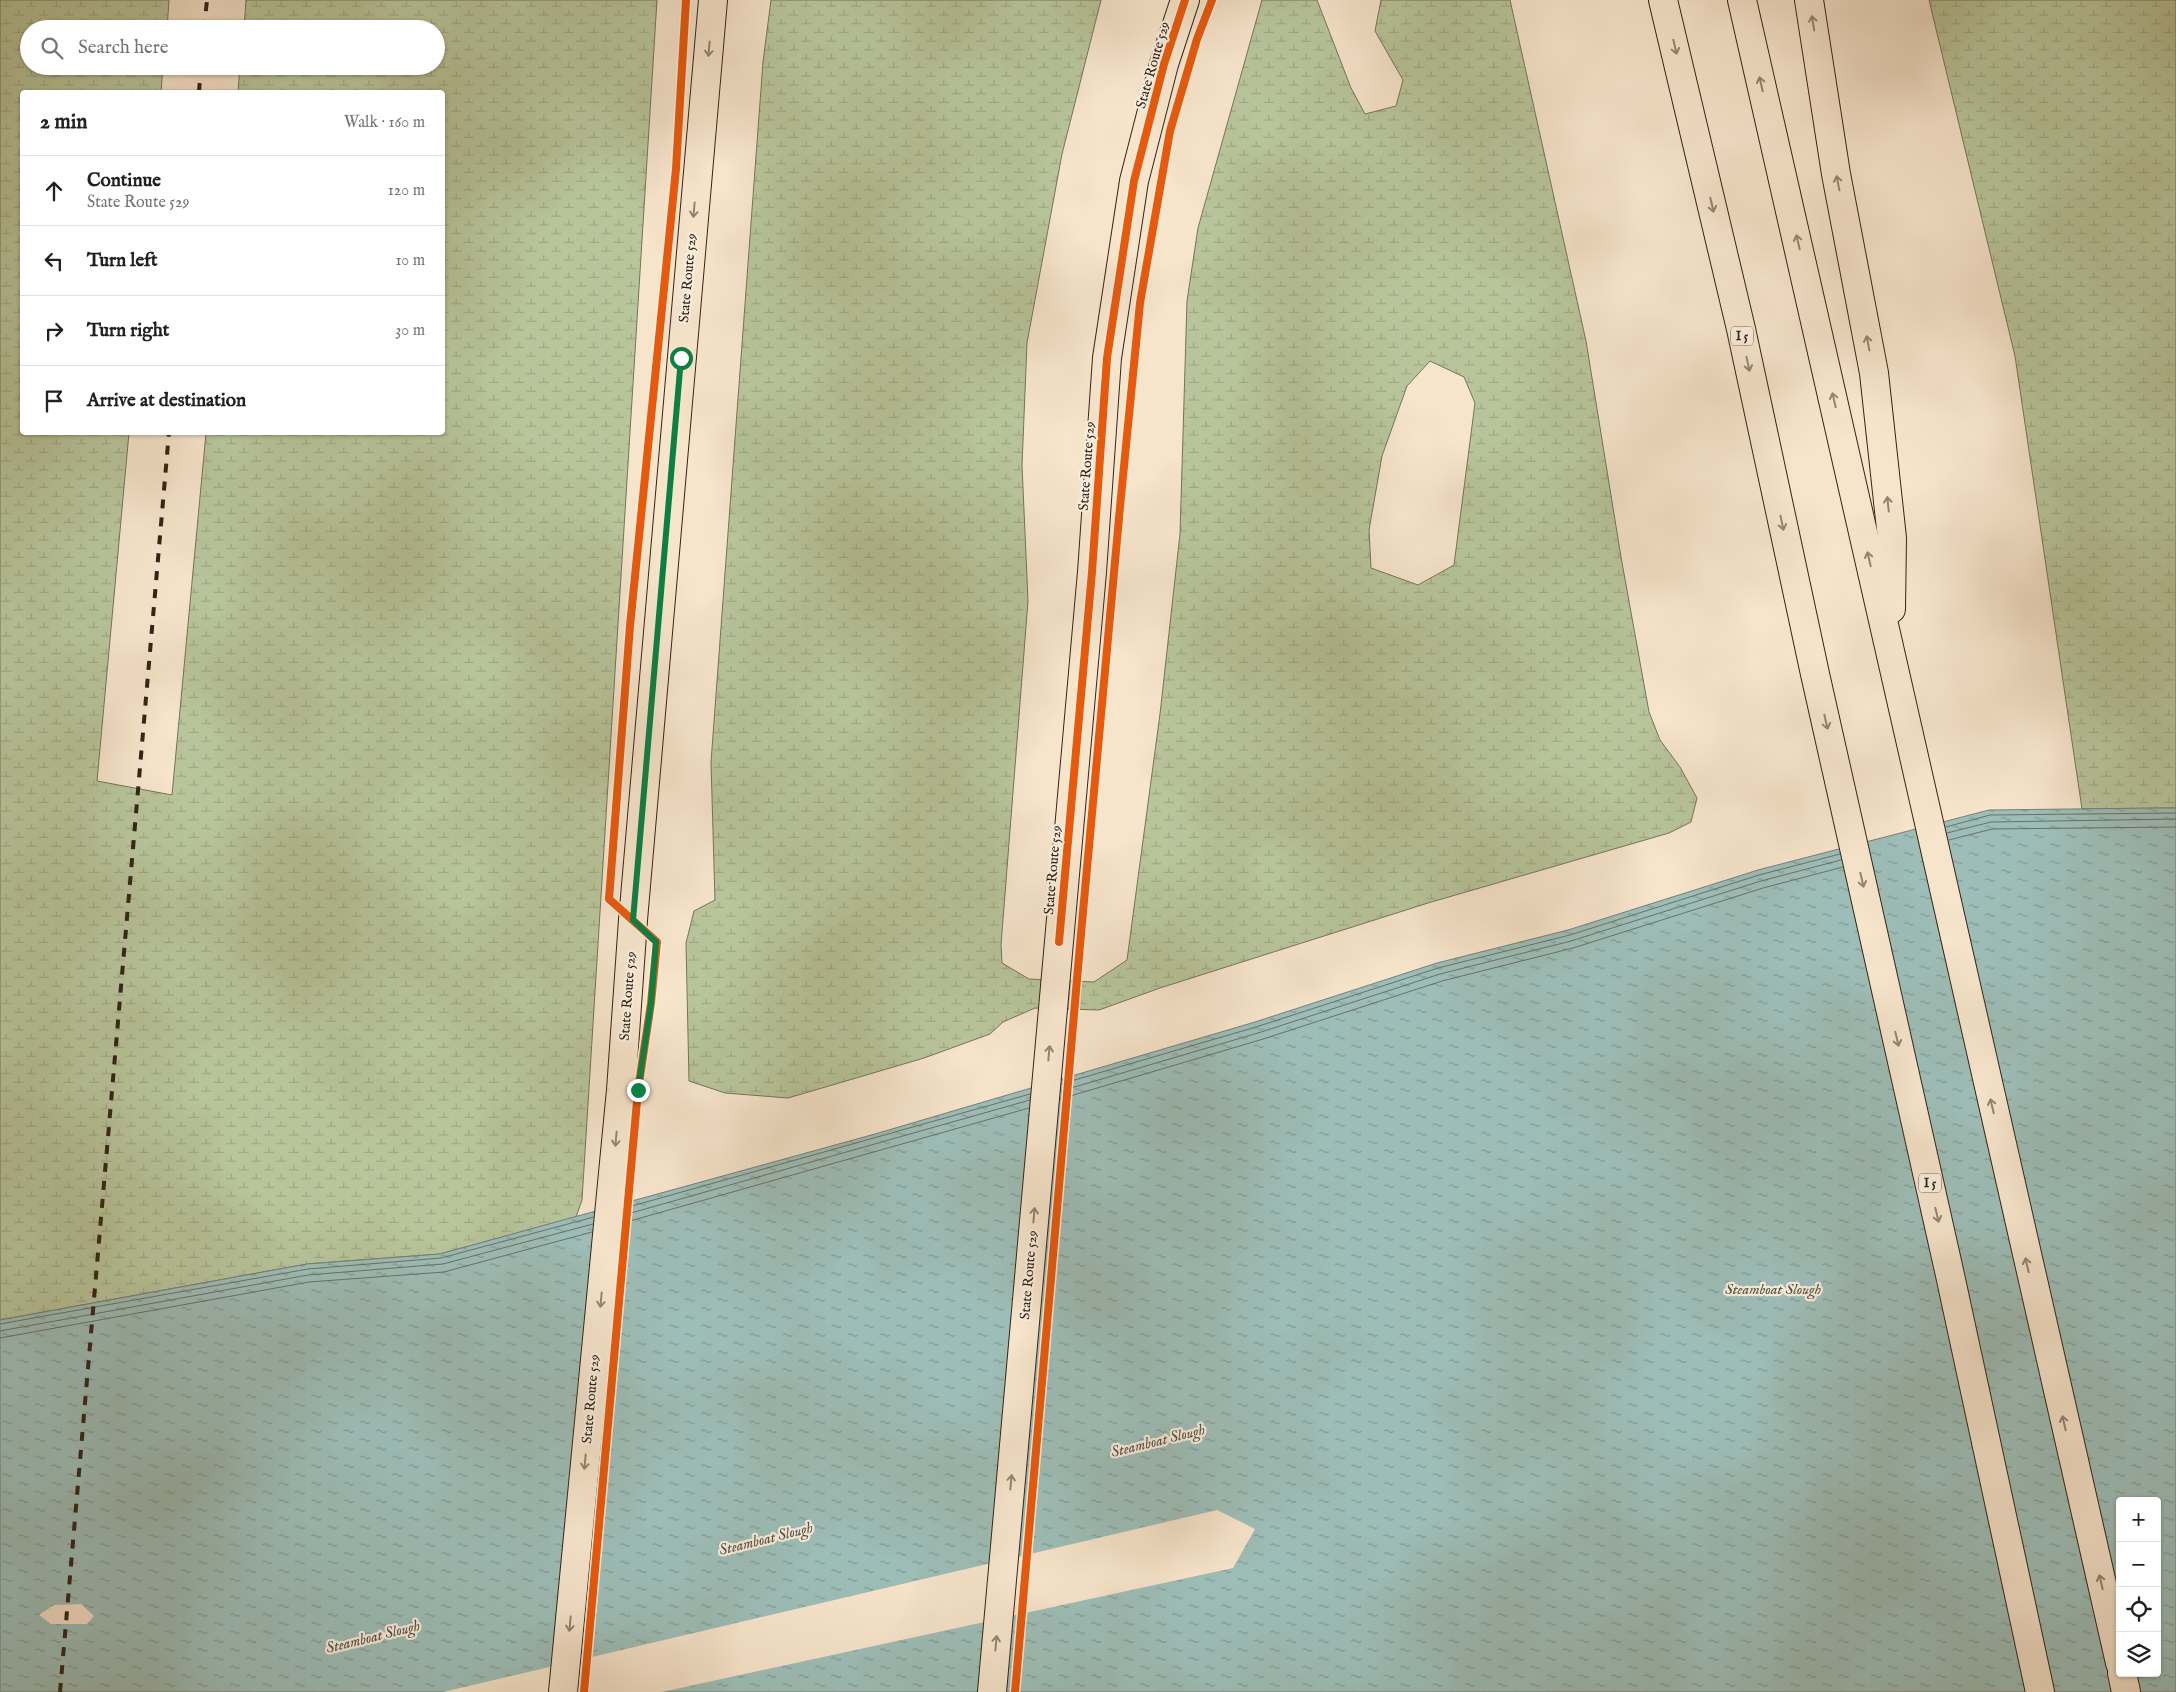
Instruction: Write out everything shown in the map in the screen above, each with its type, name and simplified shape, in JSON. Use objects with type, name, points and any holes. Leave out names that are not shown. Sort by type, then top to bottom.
[{"type":"main road","name":"State Route 529","points":[[563,1692],[621,1090],[635,890],[713,0]]},
{"type":"main road","name":"State Route 529","points":[[992,1692],[1092,572],[1107,358],[1134,181],[1164,64],[1185,0]]},
{"type":"main road","name":"I 5","points":[[1662,0],[1741,329],[1815,674],[1948,1266],[2040,1692]]},
{"type":"main road","points":[[1742,0],[2027,1263],[2116,1646]]},
{"type":"main road","points":[[1810,0],[1836,174],[1874,373],[1892,538],[1891,658]]},
{"type":"main road","points":[[2123,1677],[2126,1692]]},
{"type":"green space","points":[[0,0],[169,0],[168,20],[20,20],[20,75],[162,75],[161,90],[20,90],[20,435],[129,435],[97,781],[172,795],[206,435],[445,435],[445,90],[238,90],[239,75],[445,75],[445,20],[245,20],[246,0],[657,0],[582,1200],[576,1217],[440,1254],[307,1264],[0,1320]]},
{"type":"green space","points":[[771,0],[1101,0],[1062,154],[1027,343],[1022,465],[1028,601],[1001,945],[1002,963],[1029,979],[1094,982],[1127,960],[1160,714],[1180,534],[1187,301],[1198,228],[1262,0],[1317,0],[1351,88],[1365,114],[1396,106],[1403,80],[1375,31],[1381,0],[1510,0],[1586,341],[1621,557],[1649,712],[1660,740],[1680,767],[1697,798],[1691,822],[1669,833],[1428,903],[1160,988],[1099,1010],[1035,1008],[1003,1022],[990,1034],[924,1058],[788,1098],[725,1093],[689,1081],[686,943],[694,911],[715,900],[711,762],[763,62]],"holes":[[[1430,361],[1464,377],[1475,403],[1454,565],[1418,585],[1371,568],[1369,530],[1382,456],[1407,386]]]},
{"type":"green space","points":[[1929,0],[2176,0],[2176,808],[2082,809],[2015,356]]},
{"type":"water","name":"Steamboat Slough","points":[[2176,808],[2176,1692],[0,1692],[0,1320],[307,1264],[440,1254],[875,1134],[1255,1022],[1437,963],[1568,930],[1758,870],[1989,810]]},
{"type":"pier","points":[[1217,1510],[1255,1529],[1233,1568],[662,1692],[443,1692]]},
{"type":"pier","points":[[81,1604],[94,1616],[87,1624],[51,1624],[39,1615],[54,1605]]},
{"type":"railway","points":[[205,20],[207,0]]},
{"type":"railway","points":[[199,90],[200,75]]},
{"type":"railway","points":[[60,1692],[169,435]]},
{"type":"cycle path","points":[[584,1692],[638,1090],[651,1003],[657,942],[609,899],[630,626],[676,169],[686,0]]},
{"type":"cycle path","points":[[1059,942],[1092,572],[1107,358],[1134,181],[1164,64],[1185,0]]},
{"type":"cycle path","points":[[1015,1692],[1080,945],[1140,303],[1170,131],[1197,39],[1212,0]]},
{"type":"route","points":[[638,1090],[651,1003],[656,942],[633,920],[681,358]]}]
